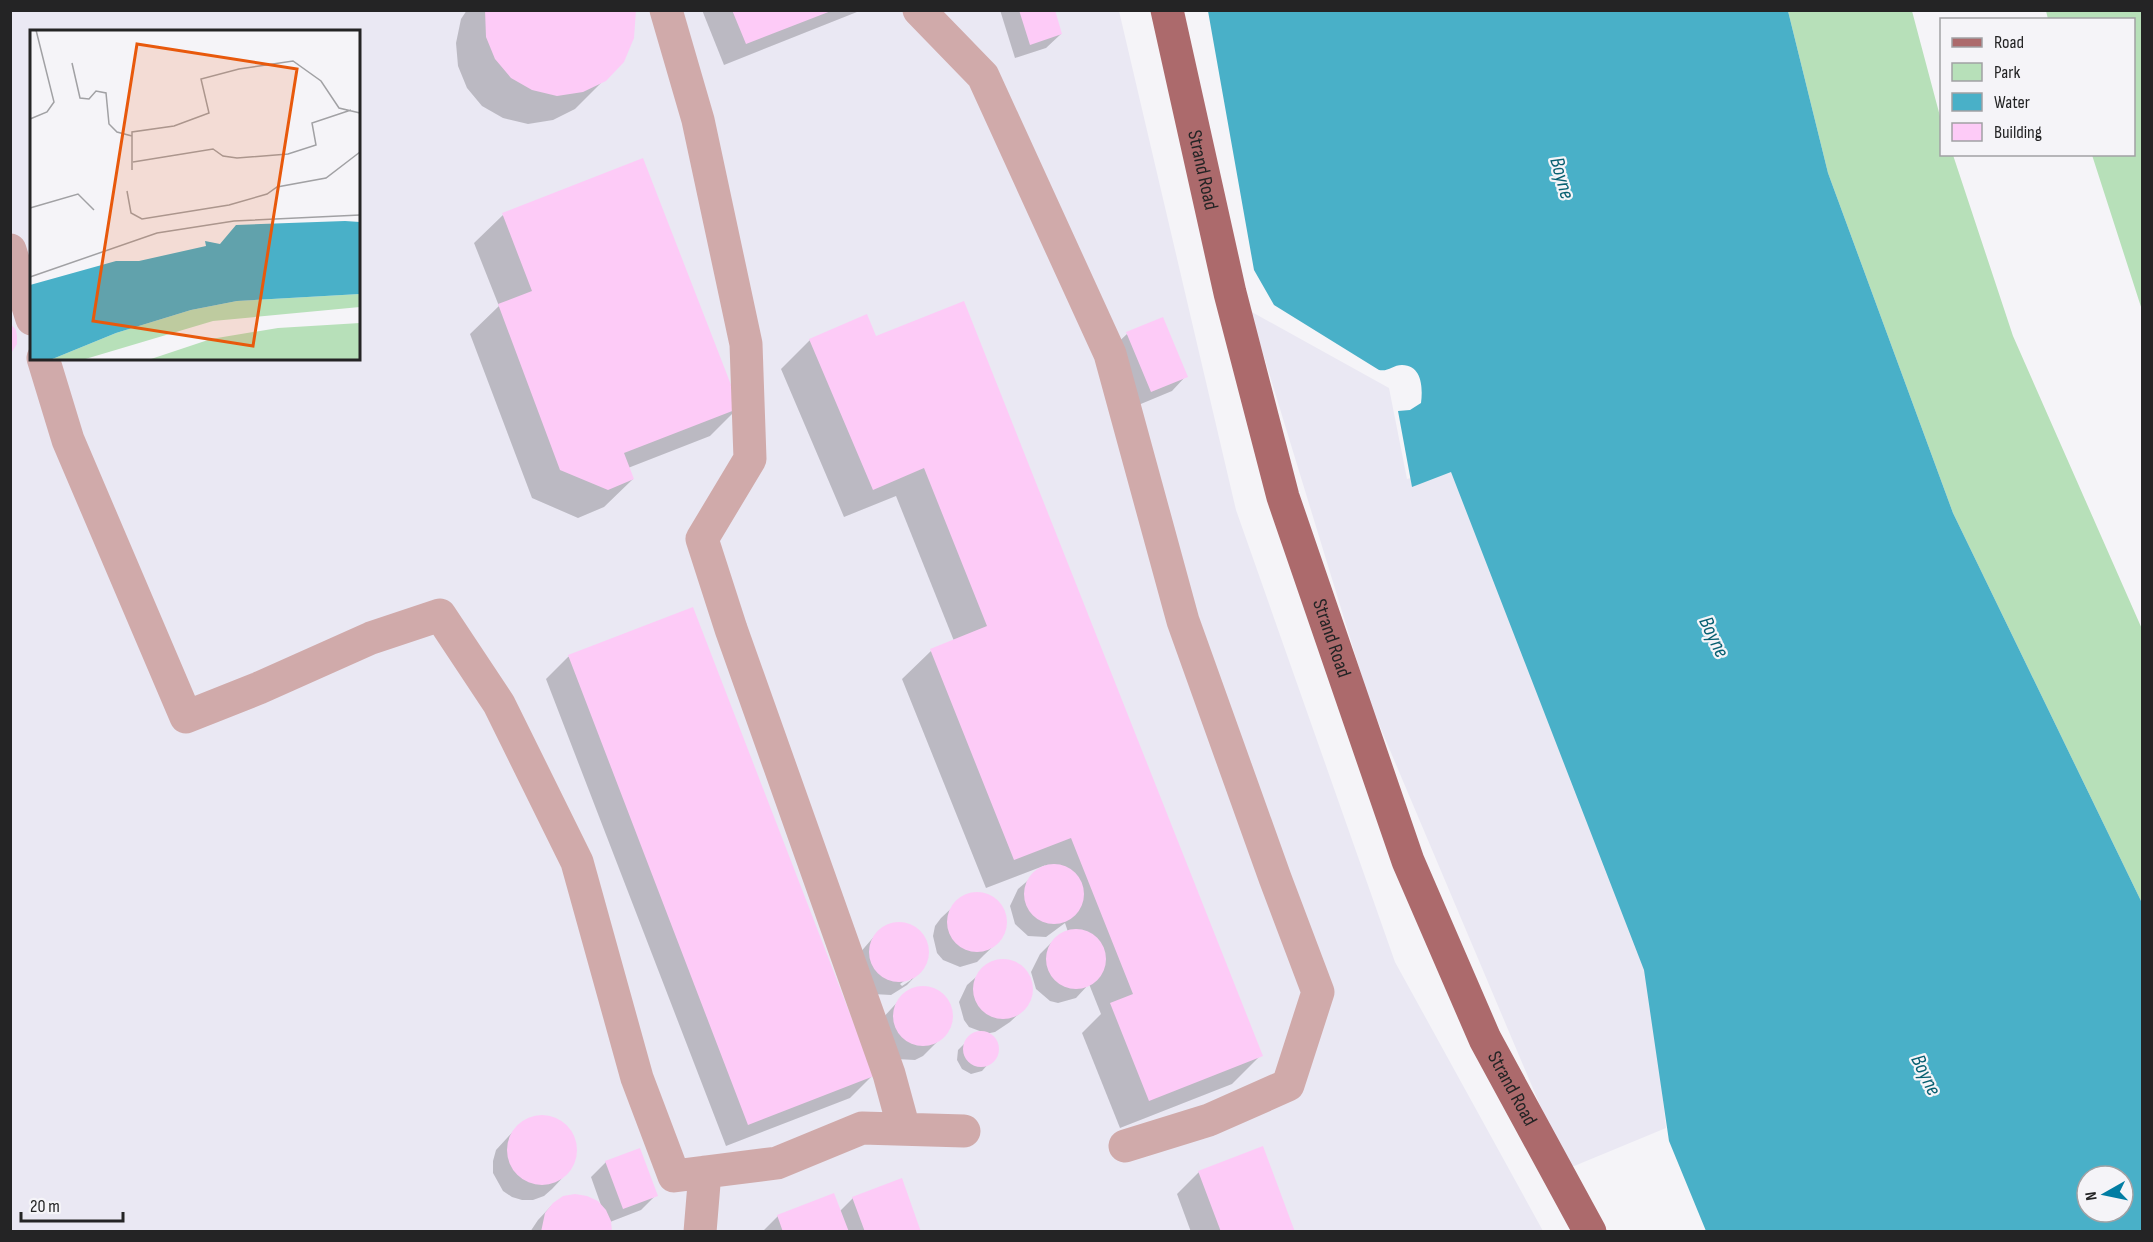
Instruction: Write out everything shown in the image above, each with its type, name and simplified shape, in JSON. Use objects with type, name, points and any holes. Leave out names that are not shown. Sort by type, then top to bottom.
[{"type":"main road","name":"Strand Road","points":[[1167,10],[1230,293],[1283,497],[1405,850],[1485,1039],[1590,1232]]},
{"type":"lane","points":[[666,10],[698,120],[746,344],[750,459],[702,539],[731,629],[889,1074],[904,1129]]},
{"type":"lane","points":[[919,10],[983,76],[1110,354],[1183,621],[1318,992],[1288,1085],[1209,1120],[1125,1146]]},
{"type":"lane","points":[[10,250],[30,313]]},
{"type":"lane","points":[[45,360],[68,440],[186,717],[259,688],[371,638],[440,615],[499,704],[578,862],[637,1078],[674,1176],[777,1163],[862,1128],[964,1131]]},
{"type":"lane","points":[[700,1232],[705,1172]]},
{"type":"shaded area","points":[[10,11],[1119,11],[1236,510],[1395,962],[1543,1231],[11,1231]]},
{"type":"shaded area","points":[[1250,311],[1389,388],[1407,479],[1461,465],[1648,960],[1666,1128],[1567,1169],[1370,703]]},
{"type":"green space","points":[[1788,11],[1912,11],[1940,116],[1940,156],[1953,156],[2013,336],[2142,629],[2142,903],[1953,513],[1828,173]]},
{"type":"green space","points":[[2046,11],[2142,11],[2142,310],[2092,156],[2135,156],[2135,18],[2048,18]]},
{"type":"water","name":"Boyne","points":[[1208,11],[1788,11],[1828,173],[1953,513],[2142,903],[2142,1231],[1706,1231],[1669,1141],[1644,970],[1451,472],[1412,487],[1398,411],[1410,410],[1421,403],[1420,378],[1409,366],[1402,365],[1379,370],[1274,305],[1254,270]]},
{"type":"building","points":[[485,10],[636,10],[634,38],[624,62],[606,81],[583,92],[557,96],[532,90],[511,78],[495,59],[486,37]]},
{"type":"building","points":[[732,10],[831,10],[831,11],[746,44]]},
{"type":"building","points":[[1019,10],[1055,10],[1062,34],[1030,45]]},
{"type":"building","points":[[643,158],[740,408],[624,453],[634,479],[608,490],[560,470],[498,304],[532,291],[502,213]]},
{"type":"building","points":[[964,301],[1263,1056],[1149,1101],[1110,1003],[1133,994],[1071,838],[1014,860],[930,649],[987,626],[924,468],[873,490],[809,339],[867,314],[876,336]]},
{"type":"building","points":[[1163,317],[1188,377],[1151,392],[1126,332]]},
{"type":"building","points":[[10,323],[16,330],[17,344],[10,355]]},
{"type":"building","points":[[693,607],[874,1076],[748,1125],[568,655]]},
{"type":"building","points":[[1054,864],[1071,869],[1079,877],[1084,894],[1079,911],[1071,919],[1054,924],[1037,919],[1029,911],[1024,894],[1029,877],[1037,869]]},
{"type":"building","points":[[977,892],[994,897],[1002,905],[1007,922],[1002,939],[994,947],[977,952],[960,947],[952,939],[947,922],[952,905],[960,897]]},
{"type":"building","points":[[899,922],[916,927],[924,935],[929,952],[924,969],[916,977],[899,982],[882,977],[874,969],[869,952],[874,935],[882,927]]},
{"type":"building","points":[[1076,929],[1093,934],[1101,942],[1106,959],[1101,976],[1093,984],[1076,989],[1059,984],[1051,976],[1046,959],[1051,942],[1059,934]]},
{"type":"building","points":[[1003,959],[1020,964],[1028,972],[1033,989],[1028,1006],[1020,1014],[1003,1019],[986,1014],[978,1006],[973,989],[978,972],[986,964]]},
{"type":"building","points":[[923,986],[940,991],[948,999],[953,1016],[948,1033],[940,1041],[923,1046],[906,1041],[898,1033],[893,1016],[898,999],[906,991]]},
{"type":"building","points":[[981,1031],[994,1036],[999,1049],[994,1062],[981,1067],[968,1062],[963,1049],[968,1036]]},
{"type":"building","points":[[549,1115],[562,1121],[571,1130],[575,1136],[577,1150],[575,1164],[567,1175],[556,1183],[535,1185],[517,1175],[509,1164],[507,1143],[517,1125],[528,1117]]},
{"type":"building","points":[[1263,1146],[1295,1232],[1221,1232],[1198,1171]]},
{"type":"building","points":[[640,1148],[658,1196],[623,1209],[605,1161]]},
{"type":"building","points":[[902,1178],[921,1232],[865,1232],[852,1197]]},
{"type":"building","points":[[834,1193],[849,1232],[783,1232],[777,1215]]},
{"type":"building","points":[[575,1194],[598,1201],[606,1210],[611,1221],[612,1232],[541,1232],[545,1213],[553,1203],[563,1196]]}]
